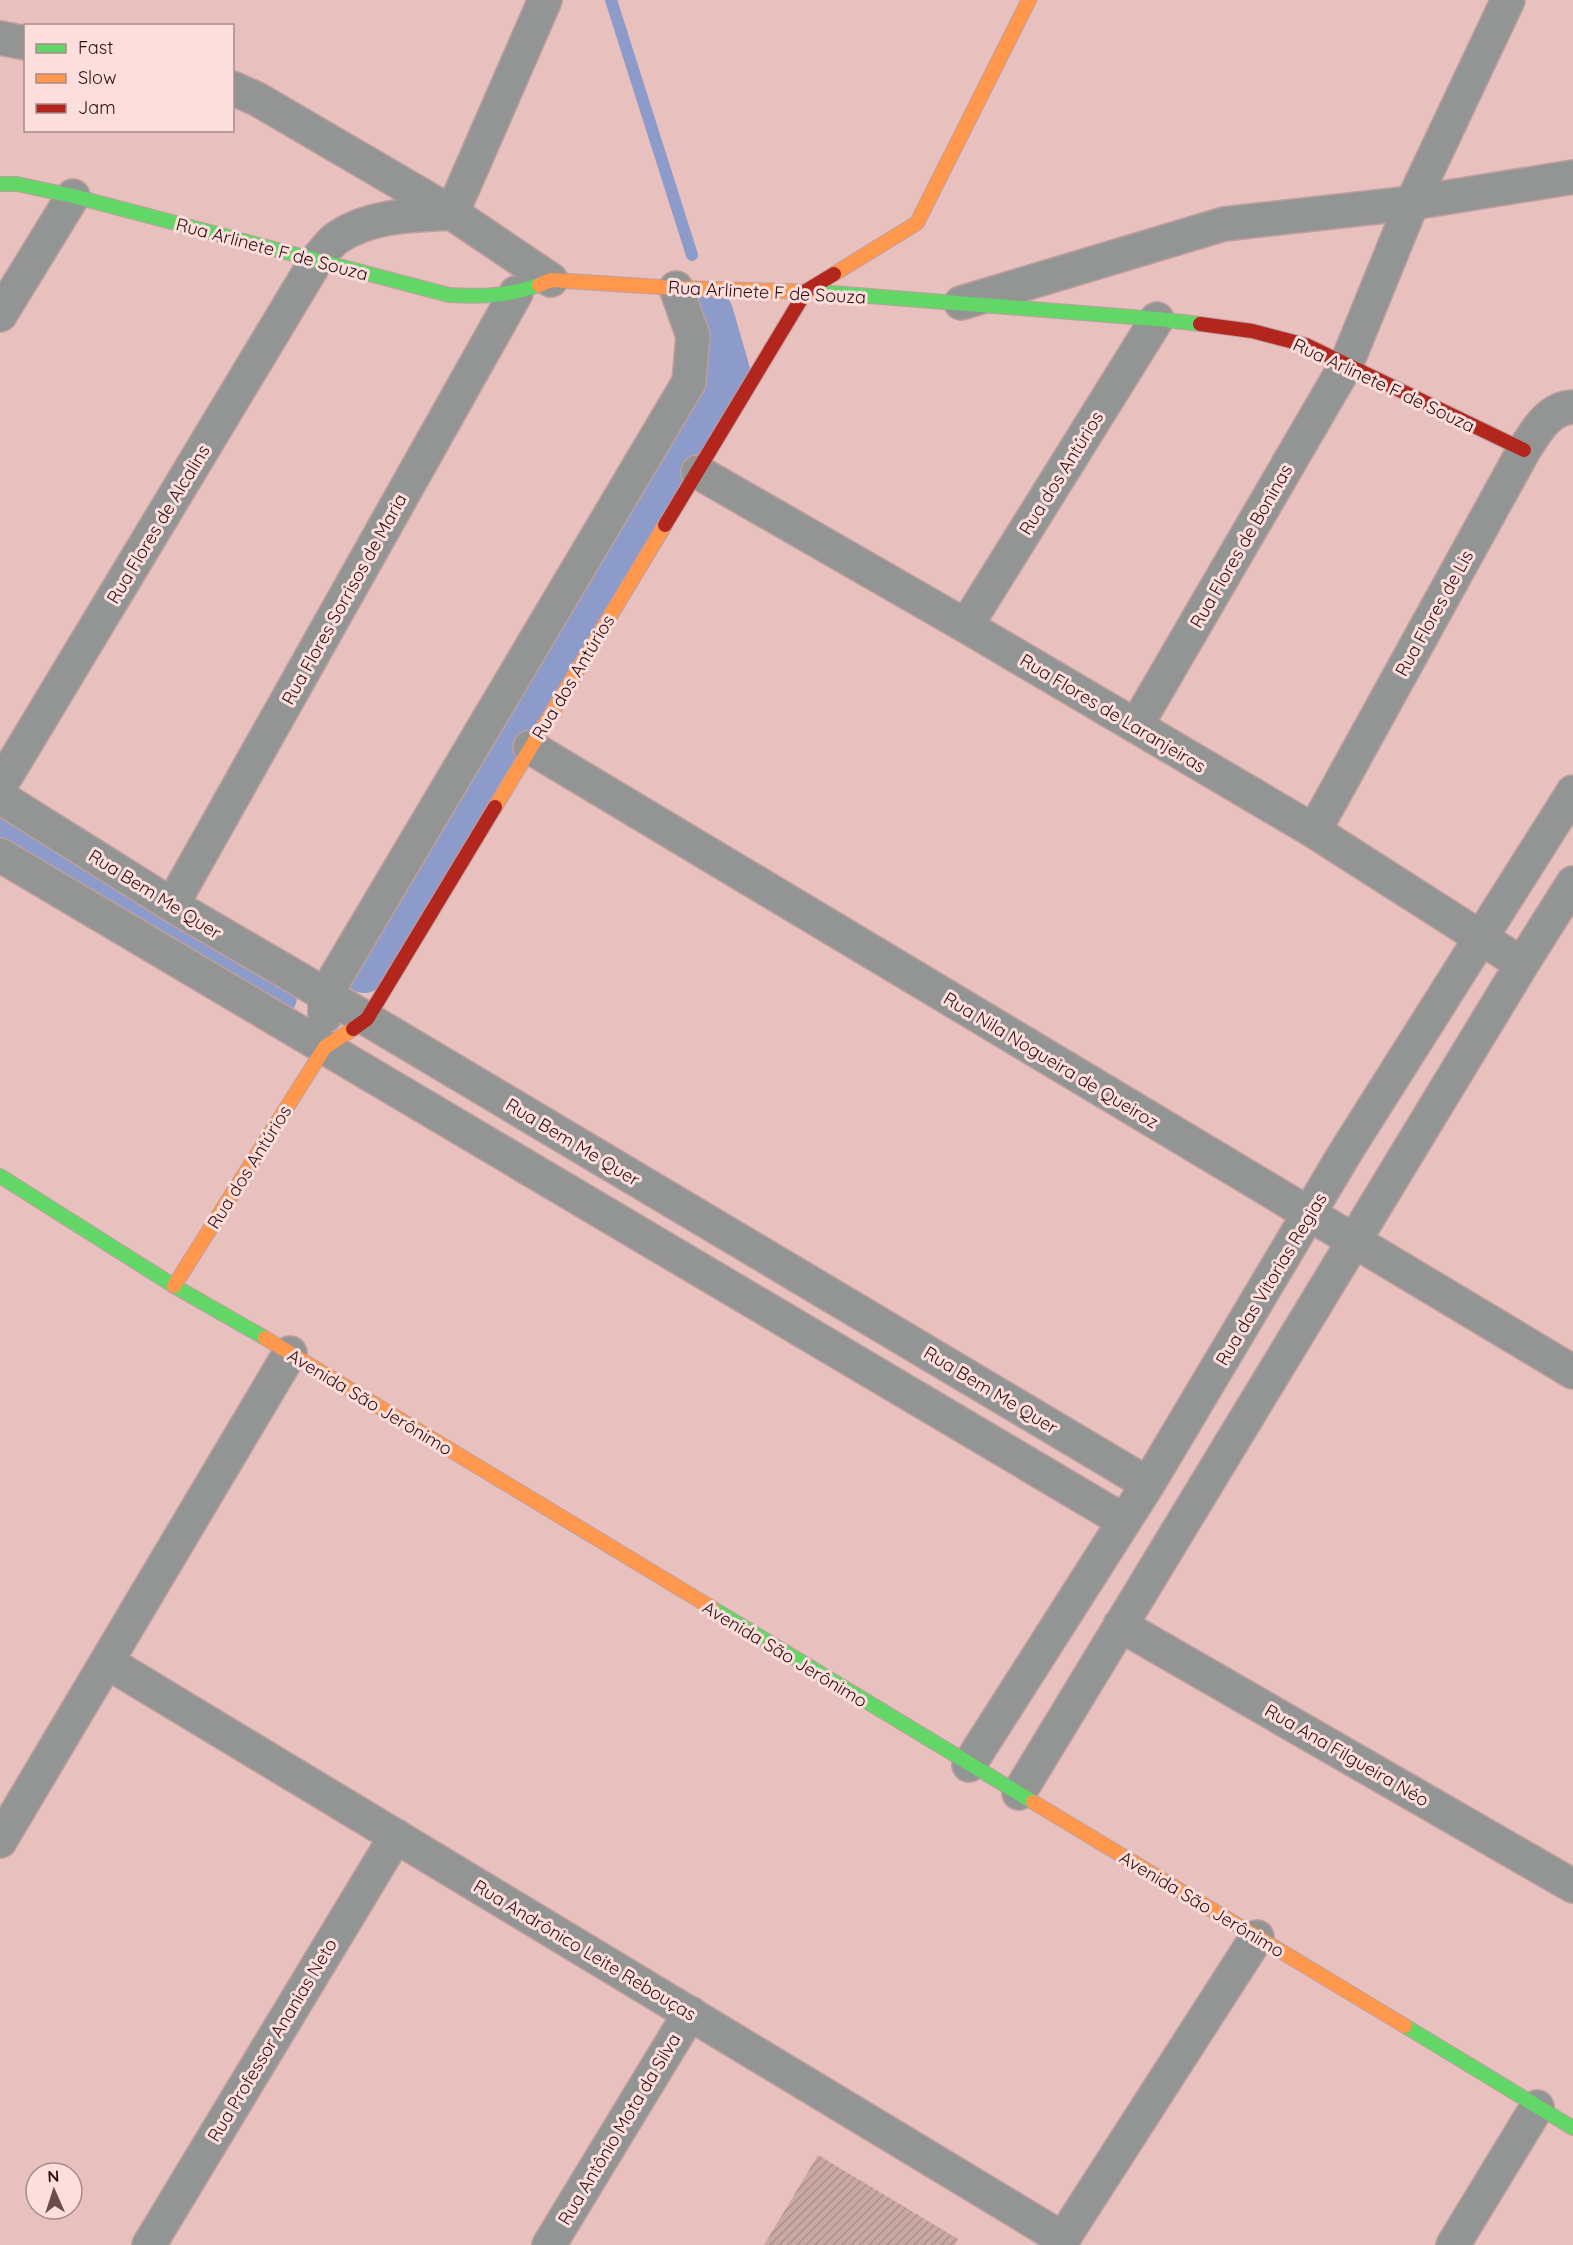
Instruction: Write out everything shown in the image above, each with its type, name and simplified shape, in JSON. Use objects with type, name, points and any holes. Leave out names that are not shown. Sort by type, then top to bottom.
[{"type":"street","points":[[452,213],[545,0]]},
{"type":"street","points":[[806,291],[916,223],[1029,0]]},
{"type":"street","name":"Rua Flores de Boninas","points":[[1136,726],[1346,365],[1412,203],[1508,0]]},
{"type":"street","points":[[0,38],[24,43]]},
{"type":"street","points":[[234,89],[256,99],[452,213],[551,280]]},
{"type":"street","points":[[956,304],[1224,224],[1412,203],[1573,177]]},
{"type":"street","name":"Rua Arlinete F de Souza","points":[[0,184],[16,184],[73,196],[449,295],[480,297],[516,293],[551,280],[676,288],[806,291],[1157,319],[1252,331],[1306,345],[1524,450]]},
{"type":"street","points":[[0,315],[73,196]]},
{"type":"street","name":"Rua Flores de Alcalins","points":[[0,786],[316,261],[336,238],[365,222],[406,215],[452,213]]},
{"type":"street","points":[[325,1047],[325,995],[689,382],[693,336],[676,288]]},
{"type":"street","name":"Rua dos Antúrios","points":[[174,1286],[325,1047],[367,1019],[806,291]]},
{"type":"street","name":"Rua Flores Sorrisos de Maria","points":[[172,905],[516,293]]},
{"type":"street","name":"Rua dos Antúrios","points":[[966,626],[1157,319]]},
{"type":"street","name":"Rua Flores de Lis","points":[[1314,831],[1524,450],[1546,418],[1570,407]]},
{"type":"street","name":"Rua Flores de Laranjeiras","points":[[698,472],[966,626],[1314,831],[1522,963]]},
{"type":"street","name":"Rua Nila Nogueira de Queiroz","points":[[530,747],[1573,1372]]},
{"type":"street","name":"Rua das Vitorias Regias","points":[[969,1765],[1148,1484],[1352,1144],[1573,792]]},
{"type":"street","name":"Rua Bem Me Quer","points":[[0,797],[172,905],[1148,1484]]},
{"type":"street","points":[[0,855],[1124,1521]]},
{"type":"street","points":[[1019,1793],[1522,963],[1573,883]]},
{"type":"street","name":"Avenida São Jerônimo","points":[[1,1180],[1573,2128]]},
{"type":"street","points":[[0,1841],[290,1353]]},
{"type":"street","name":"Rua Ana Filgueira Néo","points":[[1120,1624],[1573,1886]]},
{"type":"street","name":"Rua Andrônico Leite Rebouças","points":[[106,1662],[690,2013],[1061,2242]]},
{"type":"street","name":"Rua Professor Ananias Neto","points":[[149,2245],[396,1836]]},
{"type":"street","points":[[1061,2242],[1257,1937]]},
{"type":"street","name":"Rua Antônio Mota da Silva","points":[[549,2245],[690,2013]]},
{"type":"street","points":[[1453,2245],[1537,2107]]},
{"type":"building","points":[[818,2155],[958,2239],[955,2245],[764,2245]]},
{"type":"waterway","points":[[611,0],[692,255]]},
{"type":"waterway","points":[[364,972],[729,371],[712,312]]},
{"type":"waterway","points":[[0,833],[276,997]]},
{"type":"traffic: fast","points":[[0,184],[17,184],[73,196],[449,295],[494,295],[539,285]]},
{"type":"traffic: fast","points":[[819,292],[1200,324]]},
{"type":"traffic: fast","points":[[0,1176],[174,1286],[265,1338]]},
{"type":"traffic: fast","points":[[712,1608],[1033,1802]]},
{"type":"traffic: fast","points":[[1405,2026],[1573,2128]]},
{"type":"traffic: slow","points":[[834,274],[917,223],[1029,0]]},
{"type":"traffic: slow","points":[[539,285],[551,280],[676,288],[819,292]]},
{"type":"traffic: slow","points":[[495,807],[665,525]]},
{"type":"traffic: slow","points":[[174,1286],[325,1047],[353,1029]]},
{"type":"traffic: slow","points":[[265,1338],[712,1608]]},
{"type":"traffic: slow","points":[[1033,1802],[1405,2026]]},
{"type":"traffic: jam","points":[[665,525],[806,291],[834,274]]},
{"type":"traffic: jam","points":[[1200,324],[1252,331],[1306,345],[1524,450]]},
{"type":"traffic: jam","points":[[353,1029],[367,1019],[495,807]]}]
